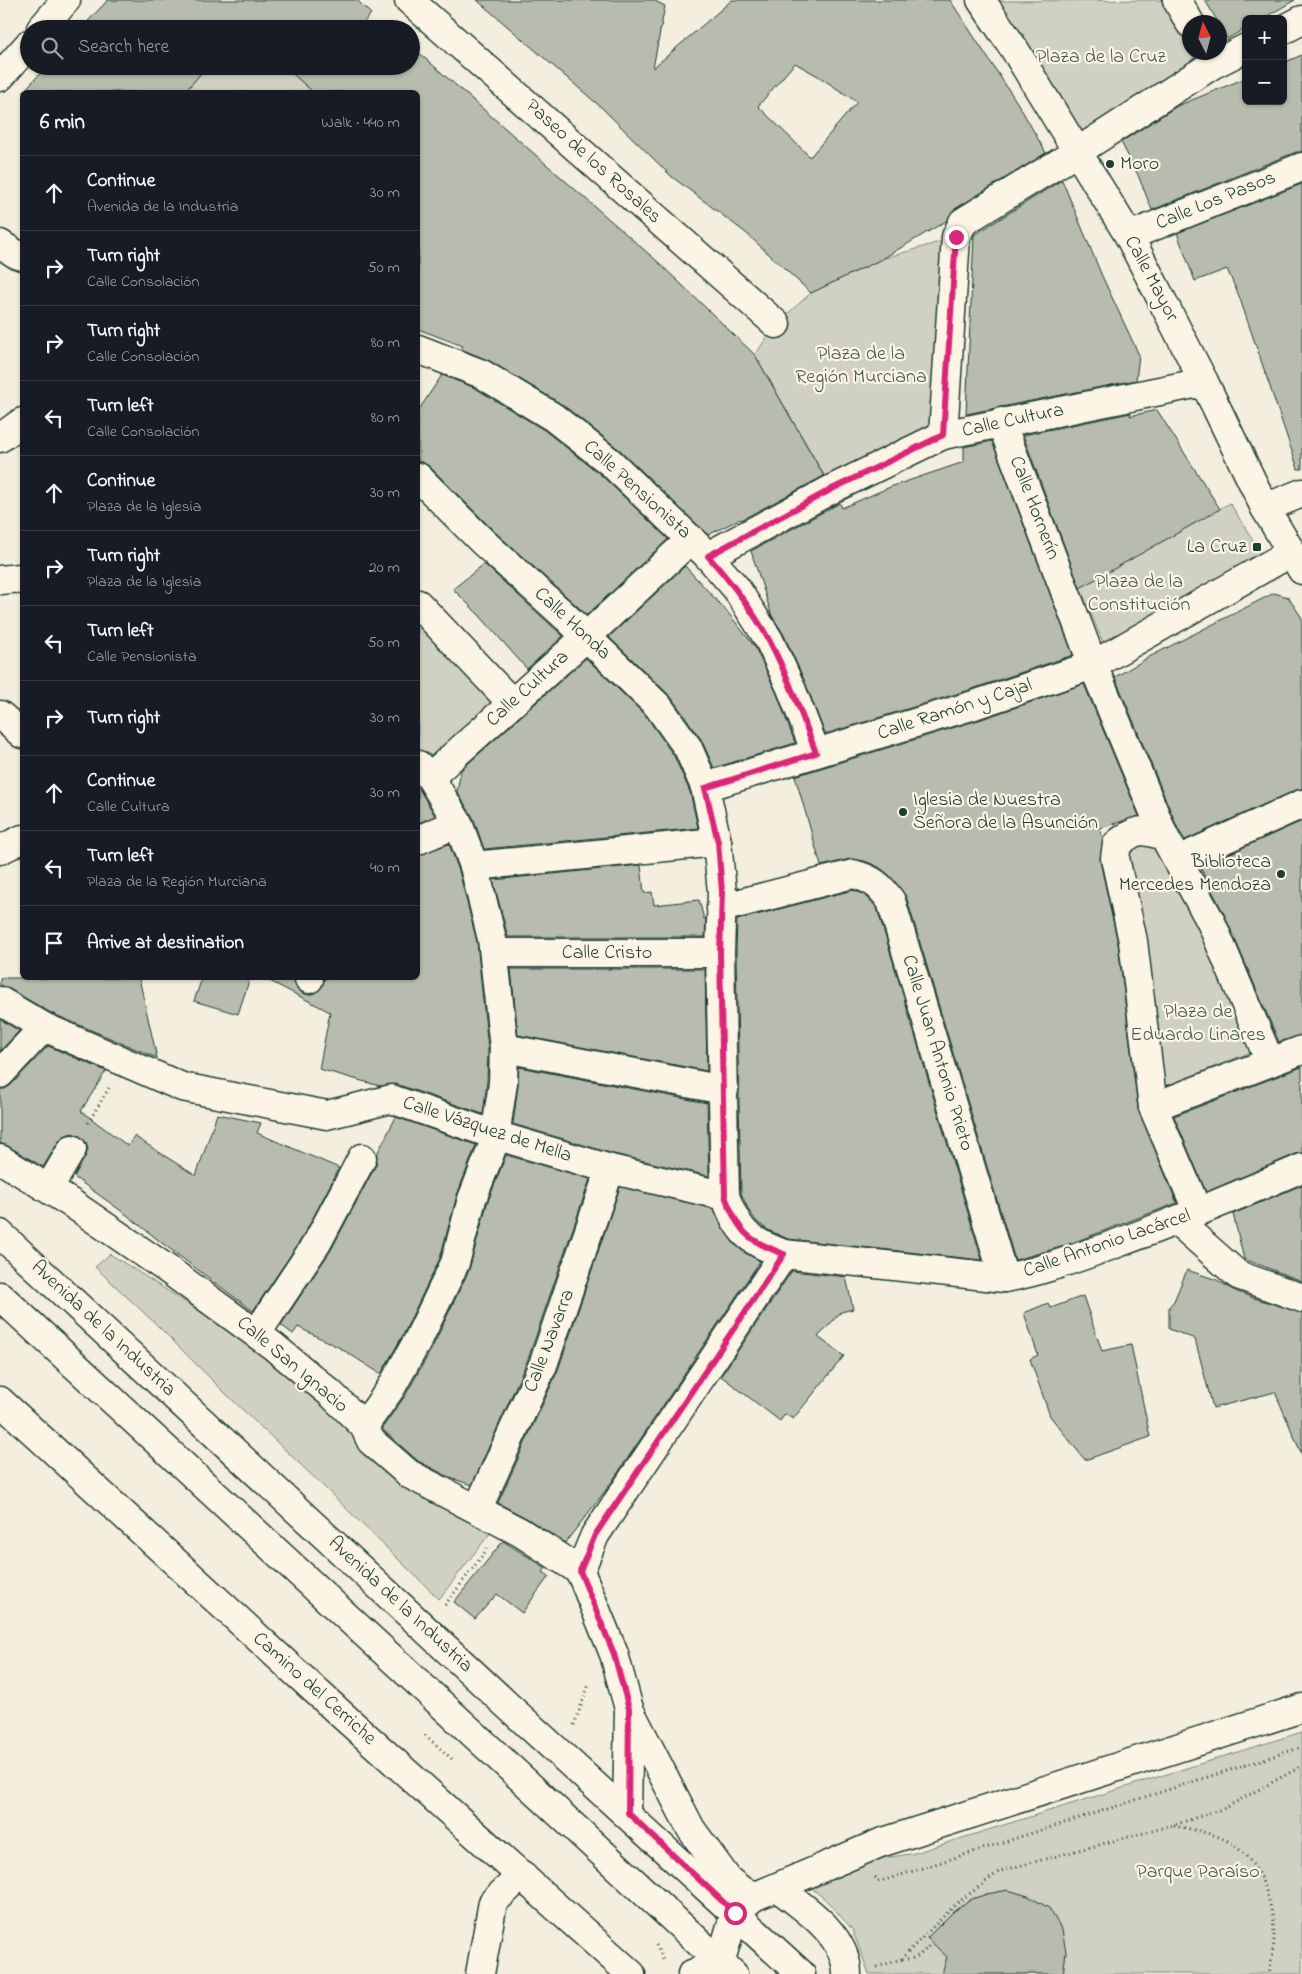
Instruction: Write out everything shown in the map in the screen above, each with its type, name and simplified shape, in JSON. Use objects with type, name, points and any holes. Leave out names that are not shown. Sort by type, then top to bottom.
[{"type":"street","points":[[49,20],[66,0]]},
{"type":"street","name":"Paseo de los Rosales","points":[[409,0],[776,324]]},
{"type":"street","name":"Calle Mayor","points":[[981,0],[1015,50],[1129,236],[1204,382],[1265,508],[1297,561]]},
{"type":"street","points":[[1177,0],[1185,15]]},
{"type":"street","points":[[1287,28],[1302,20]]},
{"type":"street","points":[[1227,54],[1242,49]]},
{"type":"street","points":[[0,77],[20,54]]},
{"type":"street","points":[[943,435],[956,237],[963,222],[1077,152],[1208,60]]},
{"type":"street","name":"Calle Los Pasos","points":[[1129,236],[1302,167]]},
{"type":"street","points":[[0,244],[20,255]]},
{"type":"street","name":"Calle Pensionista","points":[[420,349],[482,374],[553,417],[610,462],[700,547],[736,588],[769,640],[791,688],[816,753]]},
{"type":"street","name":"Calle Cultura","points":[[424,771],[512,703],[586,637],[700,547],[832,489],[943,435],[1204,382]]},
{"type":"street","name":"Calle Hornerín","points":[[1002,422],[1093,665]]},
{"type":"street","points":[[0,438],[20,423]]},
{"type":"street","name":"Calle Honda","points":[[420,479],[483,542],[658,706],[688,748],[705,788],[718,842],[722,908],[720,953],[725,1196]]},
{"type":"street","points":[[1265,508],[1302,493]]},
{"type":"street","points":[[1270,1062],[1211,922],[1164,836],[1093,665],[1297,561]]},
{"type":"street","points":[[0,580],[20,578]]},
{"type":"street","points":[[420,606],[512,703]]},
{"type":"street","name":"Calle Ramón y Cajal","points":[[705,788],[974,705],[1093,665]]},
{"type":"street","points":[[0,715],[20,732]]},
{"type":"street","points":[[364,1426],[391,1388],[409,1356],[454,1263],[472,1199],[494,1142],[503,1083],[504,1048],[494,953],[474,866],[458,823],[424,771]]},
{"type":"street","points":[[1178,860],[1302,804]]},
{"type":"street","points":[[420,839],[458,823]]},
{"type":"street","points":[[1164,836],[1148,831],[1132,832],[1117,844],[1115,858],[1133,941],[1154,1107],[1188,1217],[1238,1275],[1302,1298]]},
{"type":"street","points":[[0,850],[20,840]]},
{"type":"street","points":[[474,866],[718,842]]},
{"type":"street","name":"Calle Juan Antonio Prieto","points":[[722,908],[853,874],[870,879],[885,892],[891,901],[1004,1278]]},
{"type":"street","name":"Calle Cristo","points":[[494,953],[720,953]]},
{"type":"street","name":"Calle Vázquez de Mella","points":[[0,1001],[44,1027],[182,1087],[327,1115],[391,1100],[495,1136],[610,1169],[725,1196]]},
{"type":"street","points":[[0,1074],[44,1027]]},
{"type":"street","points":[[504,1048],[724,1090]]},
{"type":"street","points":[[1154,1107],[1302,1050]]},
{"type":"street","points":[[49,1188],[72,1149]]},
{"type":"street","points":[[257,1333],[317,1242],[362,1158]]},
{"type":"street","name":"Calle San Ignacio","points":[[0,1159],[49,1188],[257,1333],[330,1393],[364,1426],[372,1441],[409,1474],[478,1508],[520,1532],[580,1571]]},
{"type":"street","name":"Calle Antonio Lacárcel","points":[[725,1196],[734,1220],[746,1235],[763,1246],[784,1254],[1004,1278],[1028,1274],[1053,1266],[1188,1217],[1302,1168]]},
{"type":"street","name":"Calle Navarra","points":[[478,1508],[543,1365],[610,1169]]},
{"type":"street","name":"Avenida de la Industria","points":[[0,1234],[502,1700],[628,1813],[801,1974]]},
{"type":"street","points":[[784,1254],[595,1535],[580,1571],[614,1654],[629,1709],[691,1829],[728,1880],[742,1891],[767,1892],[828,1930],[855,1972]]},
{"type":"street","points":[[0,1296],[726,1968]]},
{"type":"street","name":"Camino del Cerriche","points":[[0,1401],[342,1715],[632,1974]]},
{"type":"street","points":[[726,1968],[735,1913],[745,1903],[767,1892],[880,1843],[1302,1708]]},
{"type":"street","points":[[628,1813],[629,1709]]},
{"type":"street","points":[[480,1974],[493,1902],[522,1875]]},
{"type":"street","points":[[692,1974],[726,1968]]},
{"type":"path","points":[[72,1149],[124,1062]]},
{"type":"path","points":[[442,1608],[485,1552],[486,1549],[483,1542]]},
{"type":"path","points":[[570,1730],[598,1661],[614,1654]]},
{"type":"path","points":[[901,1959],[956,1904],[1000,1871],[1174,1826],[1225,1808],[1302,1766]]},
{"type":"path","points":[[1174,1826],[1211,1834],[1238,1848],[1257,1868],[1269,1899],[1274,1937],[1269,1974]]},
{"type":"path","points":[[855,1972],[901,1959],[919,1957],[932,1942]]},
{"type":"green space","name":"Plaza de la Cruz","points":[[1162,0],[1182,36],[1182,60],[1195,60],[1196,62],[1083,137],[999,1]]},
{"type":"green space","points":[[199,75],[294,75],[311,90],[187,90]]},
{"type":"green space","name":"Plaza de la Región Murciana","points":[[956,237],[943,435],[832,489],[755,355],[776,324],[811,293],[882,259]]},
{"type":"green space","name":"Plaza de la Constitución","points":[[1230,503],[1265,560],[1106,650],[1080,587]]},
{"type":"green space","points":[[420,606],[512,703],[430,777],[420,767]]},
{"type":"green space","name":"Plaza de Eduardo Linares","points":[[1142,843],[1157,843],[1179,879],[1256,1050],[1164,1087],[1127,855]]},
{"type":"green space","points":[[110,1254],[273,1358],[494,1528],[439,1599],[95,1267]]},
{"type":"green space","name":"Parque Paraíso","points":[[1302,1732],[1302,1974],[869,1974],[852,1929],[826,1900],[809,1886],[861,1861],[911,1854]]},
{"type":"building","points":[[108,0],[357,0],[371,14],[366,20],[89,20]]},
{"type":"building","points":[[477,0],[653,0],[665,6],[653,68],[732,0],[950,0],[1020,107],[1046,153],[955,209],[946,221],[882,259],[811,293],[746,233],[671,176],[602,108]],"holes":[[[795,63],[857,102],[810,157],[758,106]]]},
{"type":"building","points":[[1205,0],[1295,0],[1269,15],[1242,15],[1242,30],[1227,39],[1227,15],[1214,15]]},
{"type":"building","points":[[420,54],[658,262],[755,355],[824,476],[741,520],[708,535],[621,451],[563,405],[490,361],[461,349],[463,346],[420,330],[420,90],[311,90],[294,75],[420,75]]},
{"type":"building","points":[[1302,55],[1302,152],[1296,152],[1152,210],[1138,175],[1121,142],[1177,106],[1242,80],[1242,105],[1287,105],[1287,61]]},
{"type":"building","points":[[39,75],[199,75],[187,90],[25,90]]},
{"type":"building","points":[[1062,180],[1102,276],[1139,355],[1136,380],[966,414],[974,235]]},
{"type":"building","points":[[1302,184],[1302,469],[1298,469],[1239,296],[1227,269],[1195,281],[1177,233]]},
{"type":"building","points":[[442,375],[475,388],[544,430],[600,474],[668,539],[587,615],[494,531],[429,466],[420,462],[420,408]]},
{"type":"building","points":[[1157,410],[1220,509],[1080,588],[1023,435],[1131,413],[1130,416]]},
{"type":"building","points":[[992,441],[1073,655],[969,690],[825,734],[783,633],[772,616],[751,551],[840,503],[842,508],[890,487],[964,462],[964,447]]},
{"type":"building","points":[[484,564],[563,636],[527,669],[453,589]]},
{"type":"building","points":[[685,566],[729,614],[755,647],[777,694],[795,743],[714,768],[701,739],[671,697],[609,637]]},
{"type":"building","points":[[1274,593],[1288,597],[1302,618],[1302,789],[1185,840],[1178,829],[1115,677],[1151,656]]},
{"type":"building","points":[[586,658],[646,716],[674,756],[690,792],[698,828],[484,849],[473,817],[457,792],[461,770]]},
{"type":"building","points":[[1084,684],[1139,816],[1100,828],[1103,839],[1100,861],[1118,944],[1138,1109],[1177,1203],[1064,1246],[1015,1260],[906,896],[889,875],[879,867],[865,861],[850,859],[821,866],[795,776],[979,720]]},
{"type":"building","points":[[420,790],[435,816],[420,822]]},
{"type":"building","points":[[1302,821],[1302,1035],[1279,1042],[1225,916],[1200,867]]},
{"type":"building","points":[[449,844],[459,871],[477,942],[488,1049],[487,1082],[483,1114],[396,1084],[380,1086],[319,1069],[330,1012],[268,980],[294,980],[296,987],[302,993],[309,995],[316,993],[322,987],[324,980],[420,980],[420,854]]},
{"type":"building","points":[[641,865],[644,893],[652,892],[654,905],[699,900],[704,919],[706,918],[705,937],[508,937],[493,880]]},
{"type":"building","points":[[853,890],[866,896],[877,908],[982,1260],[788,1239],[768,1230],[757,1222],[749,1211],[741,1193],[737,920]]},
{"type":"building","points":[[511,969],[705,969],[707,1071],[518,1035]]},
{"type":"building","points":[[0,978],[20,978],[20,980],[139,980],[157,1058],[51,1013],[0,985]]},
{"type":"building","points":[[201,980],[249,980],[238,1014],[194,1001]]},
{"type":"building","points":[[0,1019],[19,1031],[0,1051]]},
{"type":"building","points":[[48,1046],[106,1071],[81,1111],[128,1146],[134,1136],[196,1176],[217,1114],[261,1123],[257,1133],[339,1168],[304,1235],[253,1311],[74,1177],[88,1150],[86,1142],[80,1136],[72,1133],[64,1136],[43,1167],[0,1143],[0,1089],[5,1089],[11,1085]]},
{"type":"building","points":[[519,1067],[707,1103],[709,1176],[614,1154],[513,1124]]},
{"type":"building","points":[[1302,1067],[1302,1153],[1206,1192],[1174,1116]]},
{"type":"building","points":[[396,1117],[476,1145],[457,1195],[440,1258],[404,1333],[381,1374],[340,1348],[298,1327],[293,1334],[281,1325],[331,1250],[376,1165],[377,1154]]},
{"type":"building","points":[[506,1155],[590,1179],[528,1359],[472,1485],[451,1478],[418,1461],[382,1428],[405,1396],[432,1348],[469,1270],[487,1204]]},
{"type":"building","points":[[1302,1185],[1302,1281],[1244,1259],[1233,1214]]},
{"type":"building","points":[[620,1187],[714,1209],[722,1227],[734,1244],[745,1253],[760,1261],[609,1486],[565,1543],[528,1519],[498,1503],[558,1370]]},
{"type":"building","points":[[1187,1270],[1217,1280],[1233,1290],[1254,1298],[1302,1313],[1302,1455],[1275,1392],[1213,1408],[1195,1339],[1169,1329],[1169,1307],[1174,1301]]},
{"type":"building","points":[[792,1271],[846,1277],[853,1309],[841,1312],[818,1337],[844,1356],[793,1419],[785,1414],[780,1421],[721,1376]]},
{"type":"building","points":[[1083,1296],[1102,1351],[1131,1345],[1150,1437],[1085,1460],[1050,1416],[1030,1359],[1038,1355],[1024,1313],[1048,1303],[1051,1308]]},
{"type":"building","points":[[503,1541],[546,1568],[543,1572],[549,1576],[522,1613],[497,1594],[475,1619],[454,1602]]},
{"type":"building","points":[[1008,1890],[1028,1896],[1049,1908],[1062,1930],[1066,1952],[1063,1974],[942,1974],[947,1957],[927,1938],[953,1912],[969,1900]]},
{"type":"place","name":"Moro","points":[[1110,164]]},
{"type":"place","name":"La Cruz","points":[[1257,547]]},
{"type":"place","name":"Iglesia de Nuestra Señora de la Asunción","points":[[903,812]]},
{"type":"place","name":"Biblioteca Mercedes Mendoza","points":[[1281,874]]},
{"type":"route","points":[[735,1913],[628,1813],[629,1709],[614,1654],[580,1571],[595,1535],[784,1254],[763,1246],[746,1235],[734,1220],[725,1196],[720,953],[722,892],[718,842],[705,788],[816,753],[791,688],[769,640],[736,588],[708,556],[832,489],[943,435],[956,237]]}]
